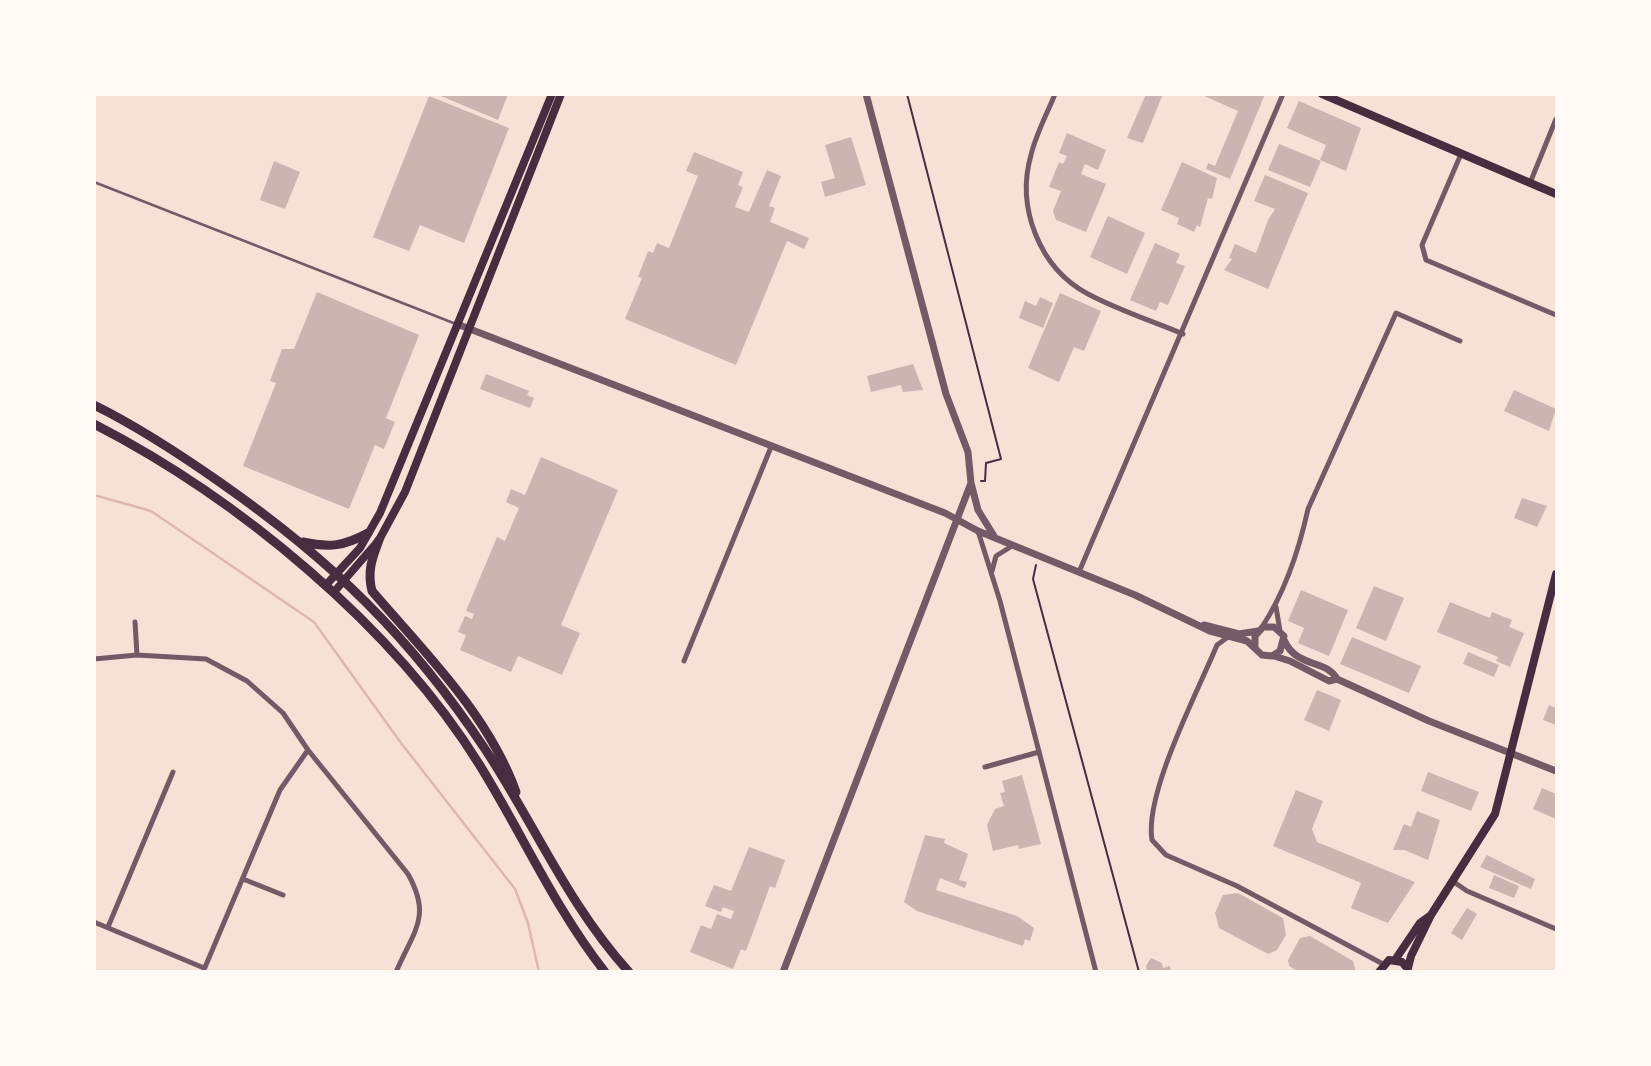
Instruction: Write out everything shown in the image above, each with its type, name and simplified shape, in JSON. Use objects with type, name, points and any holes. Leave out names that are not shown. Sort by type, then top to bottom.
[{"type":"main road","points":[[341,576],[390,492],[552,94]]},
{"type":"main road","points":[[523,814],[504,760],[437,665],[372,591],[369,578],[371,561],[379,540],[405,492],[471,330],[561,94]]},
{"type":"main road","points":[[1322,94],[1556,194]]},
{"type":"main road","points":[[94,405],[194,464],[301,542],[377,612],[458,710],[580,911],[629,971]]},
{"type":"main road","points":[[94,424],[163,464],[222,505],[330,589],[398,659],[450,723],[506,809],[560,911],[605,971]]},
{"type":"main road","points":[[301,542],[337,547],[368,533]]},
{"type":"main road","points":[[330,589],[379,540]]},
{"type":"main road","points":[[1395,960],[1407,970],[1431,915],[1495,814],[1513,753],[1556,574]]},
{"type":"main road","points":[[1380,969],[1395,960],[1420,923],[1431,915]]},
{"type":"street","points":[[866,94],[946,394],[968,452],[971,483],[978,510],[996,538]]},
{"type":"street","points":[[1055,94],[1031,154],[1026,184],[1030,220],[1042,250],[1063,275],[1087,293],[1183,334]]},
{"type":"street","points":[[1079,572],[1183,334],[1283,94]]},
{"type":"street","points":[[1530,183],[1556,119]]},
{"type":"street","points":[[1461,154],[1422,245],[1426,260],[1556,315]]},
{"type":"street","points":[[1255,647],[1254,640],[1276,607],[1304,530],[1308,509],[1396,313],[1460,341]]},
{"type":"street","points":[[457,324],[957,520],[1204,625],[1239,634],[1272,626],[1281,631]]},
{"type":"street","points":[[684,661],[771,447]]},
{"type":"street","points":[[783,971],[971,483]]},
{"type":"street","points":[[978,531],[992,571],[1096,971]]},
{"type":"street","points":[[992,571],[996,555],[1013,546]]},
{"type":"street","points":[[1276,607],[1284,640],[1300,660],[1332,671],[1337,679],[1429,721],[1556,771]]},
{"type":"street","points":[[135,622],[137,655]]},
{"type":"street","points":[[1204,625],[1212,632],[1247,641],[1260,654],[1290,661],[1329,681],[1337,679]]},
{"type":"street","points":[[1212,632],[1217,645]]},
{"type":"street","points":[[1228,637],[1217,645],[1163,774],[1151,821],[1152,840],[1166,855],[1263,899],[1365,956],[1380,969]]},
{"type":"street","points":[[1271,656],[1280,651],[1284,640]]},
{"type":"street","points":[[94,659],[137,655],[206,659],[231,670],[266,696],[283,713],[308,750],[408,874],[420,897],[421,913],[396,971]]},
{"type":"street","points":[[94,922],[204,970],[280,790],[308,750]]},
{"type":"street","points":[[985,767],[1039,752]]},
{"type":"street","points":[[108,927],[173,772]]},
{"type":"street","points":[[243,879],[283,895]]},
{"type":"street","points":[[1454,882],[1467,891],[1556,929]]},
{"type":"lane","points":[[94,182],[457,324]]},
{"type":"path","points":[[907,94],[1001,459],[986,463],[985,481],[981,481]]},
{"type":"path","points":[[1036,565],[1033,579],[1139,971]]},
{"type":"building","points":[[436,94],[508,94],[498,120]]},
{"type":"building","points":[[1146,94],[1163,94],[1143,143],[1127,138]]},
{"type":"building","points":[[1200,94],[1265,94],[1230,179],[1206,169],[1208,163],[1215,166],[1238,111]]},
{"type":"building","points":[[429,96],[509,128],[464,243],[420,225],[409,251],[373,237]]},
{"type":"building","points":[[1299,101],[1361,128],[1346,171],[1320,160],[1326,145],[1287,128]]},
{"type":"building","points":[[1067,133],[1106,150],[1098,170],[1085,164],[1081,174],[1106,184],[1086,232],[1056,220],[1053,211],[1061,191],[1049,187],[1059,162],[1063,164],[1067,156],[1059,153]]},
{"type":"building","points":[[851,137],[866,185],[825,197],[821,182],[835,178],[825,145]]},
{"type":"building","points":[[1279,144],[1321,161],[1310,187],[1268,170]]},
{"type":"building","points":[[694,152],[743,172],[738,185],[743,187],[735,207],[749,212],[767,170],[781,176],[769,206],[775,208],[770,222],[809,238],[804,249],[787,241],[736,365],[625,319],[642,278],[638,277],[648,251],[653,253],[657,243],[669,248],[698,176],[686,171]]},
{"type":"building","points":[[274,161],[300,172],[285,209],[260,200]]},
{"type":"building","points":[[1182,162],[1217,178],[1212,199],[1208,198],[1200,227],[1197,225],[1194,232],[1177,224],[1179,218],[1161,210]]},
{"type":"building","points":[[1265,175],[1308,193],[1268,289],[1224,270],[1232,259],[1229,258],[1235,244],[1256,253],[1275,209],[1254,201]]},
{"type":"building","points":[[1108,216],[1145,233],[1127,274],[1090,257]]},
{"type":"building","points":[[1155,243],[1180,254],[1176,263],[1185,266],[1168,305],[1160,302],[1156,311],[1130,300]]},
{"type":"building","points":[[317,292],[419,335],[386,418],[395,422],[384,449],[375,445],[349,509],[243,466],[276,383],[270,381],[282,349],[294,349]]},
{"type":"building","points":[[1060,293],[1101,311],[1084,351],[1074,347],[1059,382],[1028,368]]},
{"type":"building","points":[[1040,297],[1053,303],[1043,328],[1019,318],[1025,301],[1036,306]]},
{"type":"building","points":[[913,364],[923,390],[903,392],[901,385],[871,392],[867,376]]},
{"type":"building","points":[[486,374],[529,391],[527,395],[534,398],[530,408],[480,389]]},
{"type":"building","points":[[1514,390],[1556,409],[1549,431],[1504,411]]},
{"type":"building","points":[[541,457],[618,490],[561,625],[580,633],[562,675],[518,656],[511,672],[460,650],[466,635],[458,632],[465,616],[472,619],[474,614],[466,611],[497,537],[505,541],[519,508],[506,502],[511,489],[525,495]]},
{"type":"building","points":[[1522,498],[1547,506],[1537,527],[1514,518]]},
{"type":"building","points":[[1374,586],[1404,598],[1386,641],[1356,628]]},
{"type":"building","points":[[1301,590],[1348,610],[1329,656],[1298,643],[1304,628],[1288,621]]},
{"type":"building","points":[[1450,602],[1490,618],[1492,612],[1512,620],[1509,627],[1524,633],[1510,667],[1496,661],[1498,657],[1437,632]]},
{"type":"building","points":[[1352,637],[1421,666],[1409,693],[1340,664]]},
{"type":"building","points":[[1468,652],[1499,665],[1494,677],[1463,664]]},
{"type":"building","points":[[1317,690],[1341,700],[1329,731],[1304,720]]},
{"type":"building","points":[[1549,705],[1556,708],[1556,725],[1543,720]]},
{"type":"building","points":[[1428,772],[1479,792],[1471,811],[1421,791]]},
{"type":"building","points":[[1022,775],[1041,844],[1019,849],[1018,845],[993,851],[987,825],[995,809],[1004,806],[1000,793],[1005,792],[1002,781]]},
{"type":"building","points":[[1542,788],[1556,794],[1556,819],[1533,809]]},
{"type":"building","points":[[1296,790],[1323,801],[1312,829],[1317,842],[1415,882],[1388,923],[1351,908],[1361,883],[1273,846]]},
{"type":"building","points":[[1417,811],[1440,820],[1428,860],[1404,850],[1393,850],[1404,824],[1411,827]]},
{"type":"building","points":[[925,835],[945,839],[944,843],[968,854],[959,880],[967,882],[965,888],[940,878],[936,890],[1017,916],[1034,928],[1030,941],[1025,939],[1023,946],[917,911],[904,902]]},
{"type":"building","points":[[749,847],[785,860],[775,888],[770,886],[746,951],[741,949],[733,969],[690,952],[701,925],[711,929],[717,914],[731,919],[734,911],[723,907],[721,912],[705,906],[714,885],[731,891]]},
{"type":"building","points":[[1487,855],[1535,879],[1531,889],[1480,867]]},
{"type":"building","points":[[1494,875],[1519,886],[1514,898],[1489,888]]},
{"type":"building","points":[[1238,893],[1283,918],[1286,935],[1277,950],[1268,954],[1219,928],[1215,913],[1223,895]]},
{"type":"building","points":[[1467,908],[1477,914],[1462,940],[1451,933]]},
{"type":"building","points":[[1310,936],[1353,961],[1356,972],[1299,972],[1289,966],[1288,960],[1300,938]]},
{"type":"building","points":[[1151,958],[1162,963],[1163,968],[1170,966],[1171,972],[1147,972],[1146,966]]},
{"type":"waterway","points":[[94,495],[151,511],[314,622],[401,743],[515,889],[528,923],[539,972]]}]
